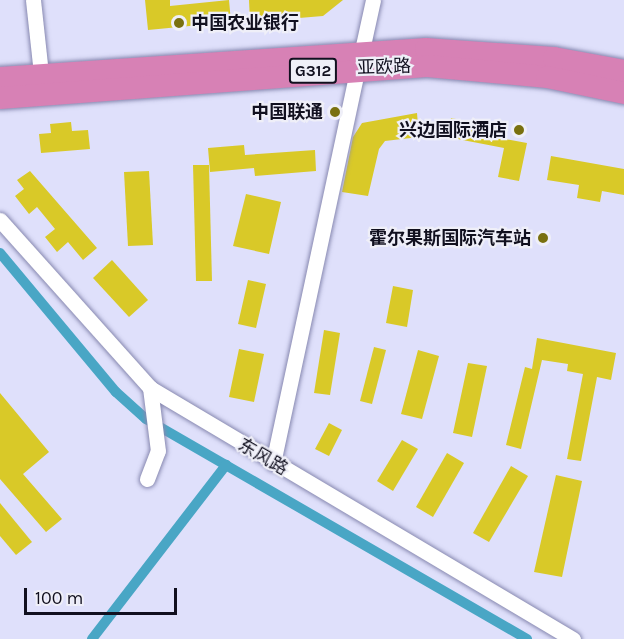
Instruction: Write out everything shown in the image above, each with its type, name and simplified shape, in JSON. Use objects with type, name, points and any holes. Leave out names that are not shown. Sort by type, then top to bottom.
[{"type":"highway","name":"亚欧路","points":[[0,98],[42,85],[360,59],[554,58],[624,71]]},
{"type":"highway","name":"亚欧路","points":[[360,59],[489,70],[624,93]]},
{"type":"highway","name":"亚欧路","points":[[0,78],[42,85]]},
{"type":"street","points":[[33,0],[42,85]]},
{"type":"street","points":[[273,463],[373,0]]},
{"type":"street","name":"东风路","points":[[0,220],[150,388],[573,639]]},
{"type":"street","points":[[147,479],[158,451],[150,388]]},
{"type":"building","points":[[145,0],[170,0],[170,6],[229,0],[231,22],[148,30]]},
{"type":"building","points":[[249,0],[343,0],[323,16],[250,22]]},
{"type":"building","points":[[417,113],[419,137],[385,141],[379,149],[368,196],[342,192],[353,137],[362,123]]},
{"type":"building","points":[[451,118],[501,128],[499,138],[527,143],[519,181],[498,177],[504,148],[447,137]]},
{"type":"building","points":[[71,122],[72,131],[88,130],[90,149],[41,153],[39,134],[51,133],[50,124]]},
{"type":"building","points":[[244,145],[245,155],[315,150],[316,171],[255,176],[254,168],[210,172],[208,148]]},
{"type":"building","points":[[551,156],[624,169],[624,195],[602,191],[600,202],[577,198],[579,185],[547,180]]},
{"type":"building","points":[[193,165],[209,165],[212,281],[196,281]]},
{"type":"building","points":[[30,171],[97,248],[83,260],[68,242],[57,252],[45,237],[55,229],[37,207],[29,214],[15,196],[24,189],[17,180]]},
{"type":"building","points":[[149,171],[153,245],[128,246],[124,172]]},
{"type":"building","points":[[246,194],[281,202],[269,254],[233,246]]},
{"type":"building","points":[[112,260],[148,300],[129,317],[93,278]]},
{"type":"building","points":[[248,280],[266,284],[256,328],[238,324]]},
{"type":"building","points":[[393,286],[413,290],[407,327],[386,323]]},
{"type":"building","points":[[324,330],[340,333],[330,395],[314,393]]},
{"type":"building","points":[[537,338],[616,353],[611,380],[597,377],[581,461],[567,459],[583,374],[567,371],[568,364],[542,360],[521,449],[506,445],[525,367],[532,369]]},
{"type":"building","points":[[374,347],[386,350],[372,404],[360,401]]},
{"type":"building","points":[[239,349],[264,354],[254,402],[229,397]]},
{"type":"building","points":[[418,350],[439,356],[422,419],[401,414]]},
{"type":"building","points":[[468,363],[487,366],[472,437],[453,433]]},
{"type":"building","points":[[0,393],[49,452],[23,474],[62,519],[46,532],[0,479]]},
{"type":"building","points":[[329,423],[342,430],[329,456],[315,449]]},
{"type":"building","points":[[402,440],[418,449],[393,491],[377,481]]},
{"type":"building","points":[[447,453],[464,463],[433,517],[416,507]]},
{"type":"building","points":[[511,466],[528,476],[489,542],[473,533]]},
{"type":"building","points":[[556,475],[582,481],[562,577],[534,572]]},
{"type":"building","points":[[0,503],[32,542],[16,555],[0,536]]},
{"type":"waterway","points":[[0,253],[116,392],[146,419],[527,639]]},
{"type":"waterway","points":[[92,639],[226,465]]},
{"type":"place","name":"中国农业银行","points":[[179,23]]},
{"type":"place","name":"中国联通","points":[[335,112]]},
{"type":"place","name":"兴边国际酒店","points":[[519,130]]},
{"type":"place","name":"霍尔果斯国际汽车站","points":[[543,238]]}]
